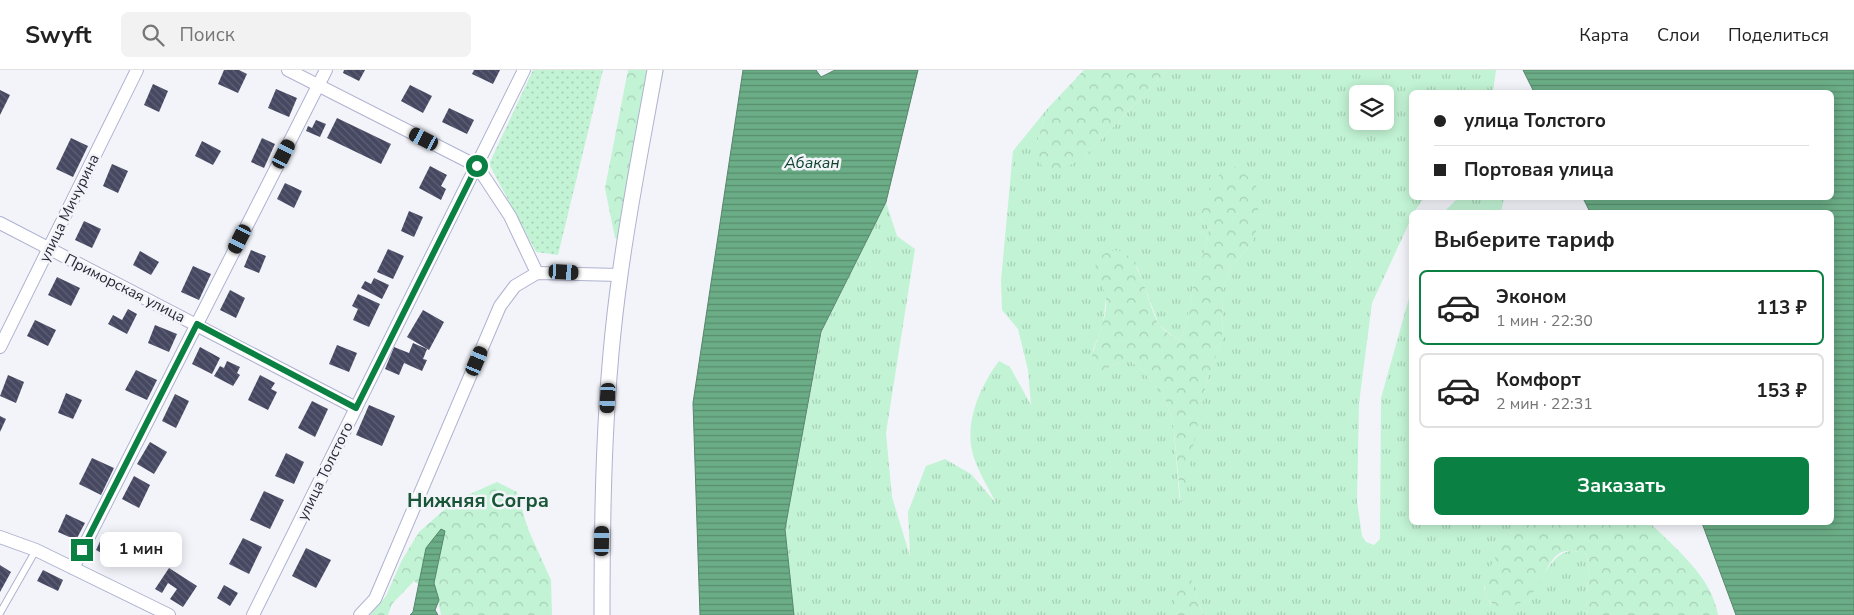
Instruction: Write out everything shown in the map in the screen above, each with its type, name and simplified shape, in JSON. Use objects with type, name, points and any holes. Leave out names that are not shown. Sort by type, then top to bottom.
[{"type":"street","name":"улица Мичурина","points":[[0,346],[137,70]]},
{"type":"street","points":[[288,70],[477,166],[510,216],[537,273]]},
{"type":"street","points":[[73,568],[326,70]]},
{"type":"street","name":"улица Толстого","points":[[253,615],[524,70]]},
{"type":"street","points":[[602,615],[605,454],[620,275],[655,70]]},
{"type":"street","name":"Приморская улица","points":[[0,224],[197,324],[356,408]]},
{"type":"street","points":[[360,615],[375,599],[500,306],[515,286],[537,273],[620,275]]},
{"type":"street","points":[[0,537],[36,550],[169,615]]},
{"type":"lane","points":[[0,613],[36,550]]},
{"type":"green space","points":[[533,70],[603,70],[558,255],[536,252],[489,164]]},
{"type":"green space","points":[[628,70],[664,70],[626,243],[615,238],[605,188]]},
{"type":"green space","points":[[1084,70],[1168,70],[1084,157],[1057,173],[1041,165],[1036,146],[1047,109]]},
{"type":"green space","points":[[1168,70],[1496,70],[1493,90],[1409,90],[1409,200],[1423,200],[1415,210],[1409,210],[1409,223],[1372,303],[1359,403],[1357,501],[1362,536],[1366,542],[1374,545],[1380,539],[1381,398],[1409,298],[1409,525],[1515,525],[1484,587],[1486,596],[1491,604],[1533,593],[1548,568],[1560,555],[1576,551],[1586,554],[1588,561],[1588,615],[1204,615],[1197,601],[1191,579],[1175,595],[1175,615],[794,615],[785,529],[822,332],[886,202],[897,236],[915,249],[886,433],[892,497],[910,556],[908,512],[926,466],[945,459],[971,474],[996,503],[974,458],[970,433],[979,395],[999,361],[1010,367],[1031,405],[1028,370],[1018,329],[1002,310],[1001,280],[1013,151],[1047,109],[1036,146],[1084,157]],"holes":[[[1199,217],[1253,242],[1230,268],[1223,291],[1222,339],[1206,384],[1180,504],[1173,421],[1164,397],[1142,370],[1132,362],[1120,362],[1100,372],[1093,350],[1103,324],[1106,298],[1137,267],[1159,325],[1179,341],[1185,326],[1195,278],[1208,239],[1208,226]]]},
{"type":"green space","points":[[1235,167],[1256,183],[1259,219],[1253,242],[1230,268],[1223,291],[1222,339],[1206,384],[1181,506],[1173,421],[1164,397],[1142,370],[1132,362],[1120,362],[1100,372],[1091,363],[1106,306],[1106,298],[1095,261],[1109,252],[1120,251],[1130,257],[1143,283],[1158,323],[1179,341],[1189,310],[1195,277],[1208,239],[1208,226],[1199,217],[1198,204],[1222,171]]},
{"type":"green space","points":[[1456,200],[1504,200],[1501,210],[1446,210]]},
{"type":"green space","points":[[497,482],[517,492],[528,529],[551,580],[552,615],[441,615],[438,599],[414,581],[392,604],[388,615],[370,615],[386,596],[402,560],[419,532],[454,501]]},
{"type":"green space","points":[[1515,525],[1652,525],[1681,553],[1700,576],[1714,601],[1718,615],[1588,615],[1588,560],[1586,554],[1573,551],[1560,553],[1555,557],[1536,589],[1520,603],[1506,607],[1493,604],[1485,592],[1486,578],[1492,564]]},
{"type":"green space","points":[[1191,578],[1197,601],[1204,615],[1175,615],[1175,595]]},
{"type":"water","name":"Абакан","points":[[743,70],[816,70],[821,77],[835,70],[918,70],[886,202],[821,332],[785,529],[794,615],[700,615],[693,403]]},
{"type":"water","points":[[1523,70],[1854,70],[1854,615],[1736,615],[1703,525],[1834,525],[1834,210],[1589,210],[1584,200],[1834,200],[1834,90],[1533,90]]},
{"type":"water","points":[[441,529],[445,531],[434,583],[439,600],[435,610],[438,615],[410,615],[413,612],[426,548]]},
{"type":"building","points":[[224,70],[239,70],[247,74],[238,93],[218,84]]},
{"type":"building","points":[[344,70],[365,70],[359,81],[343,73]]},
{"type":"building","points":[[474,70],[500,70],[493,84],[472,74]]},
{"type":"building","points":[[153,84],[168,91],[159,112],[144,105]]},
{"type":"building","points":[[410,85],[432,96],[423,113],[401,101]]},
{"type":"building","points":[[276,89],[297,98],[289,117],[268,108]]},
{"type":"building","points":[[0,90],[10,95],[0,115]]},
{"type":"building","points":[[449,108],[474,120],[467,134],[442,122]]},
{"type":"building","points":[[337,118],[391,144],[381,164],[327,138]]},
{"type":"building","points":[[316,120],[326,124],[320,137],[306,131],[308,126],[312,128]]},
{"type":"building","points":[[71,138],[88,146],[73,177],[56,169]]},
{"type":"building","points":[[262,138],[275,144],[264,168],[251,162]]},
{"type":"building","points":[[202,141],[221,151],[213,165],[195,156]]},
{"type":"building","points":[[112,164],[128,171],[118,193],[103,186]]},
{"type":"building","points":[[430,166],[447,175],[441,186],[446,189],[441,200],[419,188]]},
{"type":"building","points":[[285,183],[302,191],[294,208],[277,199]]},
{"type":"building","points":[[409,211],[423,217],[414,237],[401,231]]},
{"type":"building","points":[[84,221],[101,229],[92,248],[75,240]]},
{"type":"building","points":[[388,249],[404,256],[393,279],[377,272]]},
{"type":"building","points":[[251,250],[266,256],[259,273],[244,267]]},
{"type":"building","points":[[140,251],[159,262],[151,275],[133,265]]},
{"type":"building","points":[[193,266],[211,274],[199,300],[181,292]]},
{"type":"building","points":[[57,277],[80,288],[71,306],[48,295]]},
{"type":"building","points":[[374,278],[389,285],[382,299],[361,288],[365,281],[371,284]]},
{"type":"building","points":[[230,290],[245,298],[236,318],[220,310]]},
{"type":"building","points":[[358,294],[380,304],[369,327],[353,320],[358,309],[352,306]]},
{"type":"building","points":[[128,309],[137,314],[127,334],[108,324],[113,315],[122,320]]},
{"type":"building","points":[[423,310],[444,322],[429,350],[407,337]]},
{"type":"building","points":[[35,320],[56,330],[48,346],[27,336]]},
{"type":"building","points":[[155,325],[177,334],[169,352],[148,343]]},
{"type":"building","points":[[413,343],[427,349],[423,359],[427,360],[422,371],[404,363],[399,375],[385,369],[394,347],[409,353]]},
{"type":"building","points":[[337,345],[357,353],[349,372],[329,364]]},
{"type":"building","points":[[200,347],[220,358],[212,374],[192,364]]},
{"type":"building","points":[[227,361],[240,367],[237,373],[240,375],[233,386],[214,376],[220,366],[224,368]]},
{"type":"building","points":[[136,370],[157,380],[147,400],[125,390]]},
{"type":"building","points":[[8,375],[24,382],[16,403],[0,396]]},
{"type":"building","points":[[260,375],[275,383],[271,389],[277,392],[268,410],[248,400]]},
{"type":"building","points":[[66,393],[82,400],[73,419],[58,413]]},
{"type":"building","points":[[175,394],[189,401],[176,428],[162,421]]},
{"type":"building","points":[[312,401],[328,409],[315,437],[298,428]]},
{"type":"building","points":[[369,405],[395,416],[382,446],[356,435]]},
{"type":"building","points":[[0,416],[6,419],[0,432]]},
{"type":"building","points":[[150,442],[167,452],[154,474],[137,464]]},
{"type":"building","points":[[286,453],[304,462],[294,484],[275,476]]},
{"type":"building","points":[[92,458],[114,468],[101,495],[79,484]]},
{"type":"building","points":[[134,476],[150,485],[139,508],[122,499]]},
{"type":"building","points":[[264,491],[284,500],[270,529],[250,520]]},
{"type":"building","points":[[66,514],[85,523],[76,540],[58,532]]},
{"type":"building","points":[[104,533],[121,541],[112,559],[96,550]]},
{"type":"building","points":[[243,538],[262,547],[249,574],[229,564]]},
{"type":"building","points":[[306,548],[331,560],[316,588],[292,576]]},
{"type":"building","points":[[0,565],[11,572],[0,592]]},
{"type":"building","points":[[169,568],[197,586],[183,607],[170,599],[177,589],[168,583],[162,593],[155,589]]},
{"type":"building","points":[[43,570],[63,580],[58,591],[37,581]]},
{"type":"building","points":[[224,585],[238,593],[230,606],[217,598]]},
{"type":"district","name":"Нижняя Согра","points":[[478,500]]},
{"type":"route","points":[[82,550],[197,324],[356,408],[477,166]]}]
